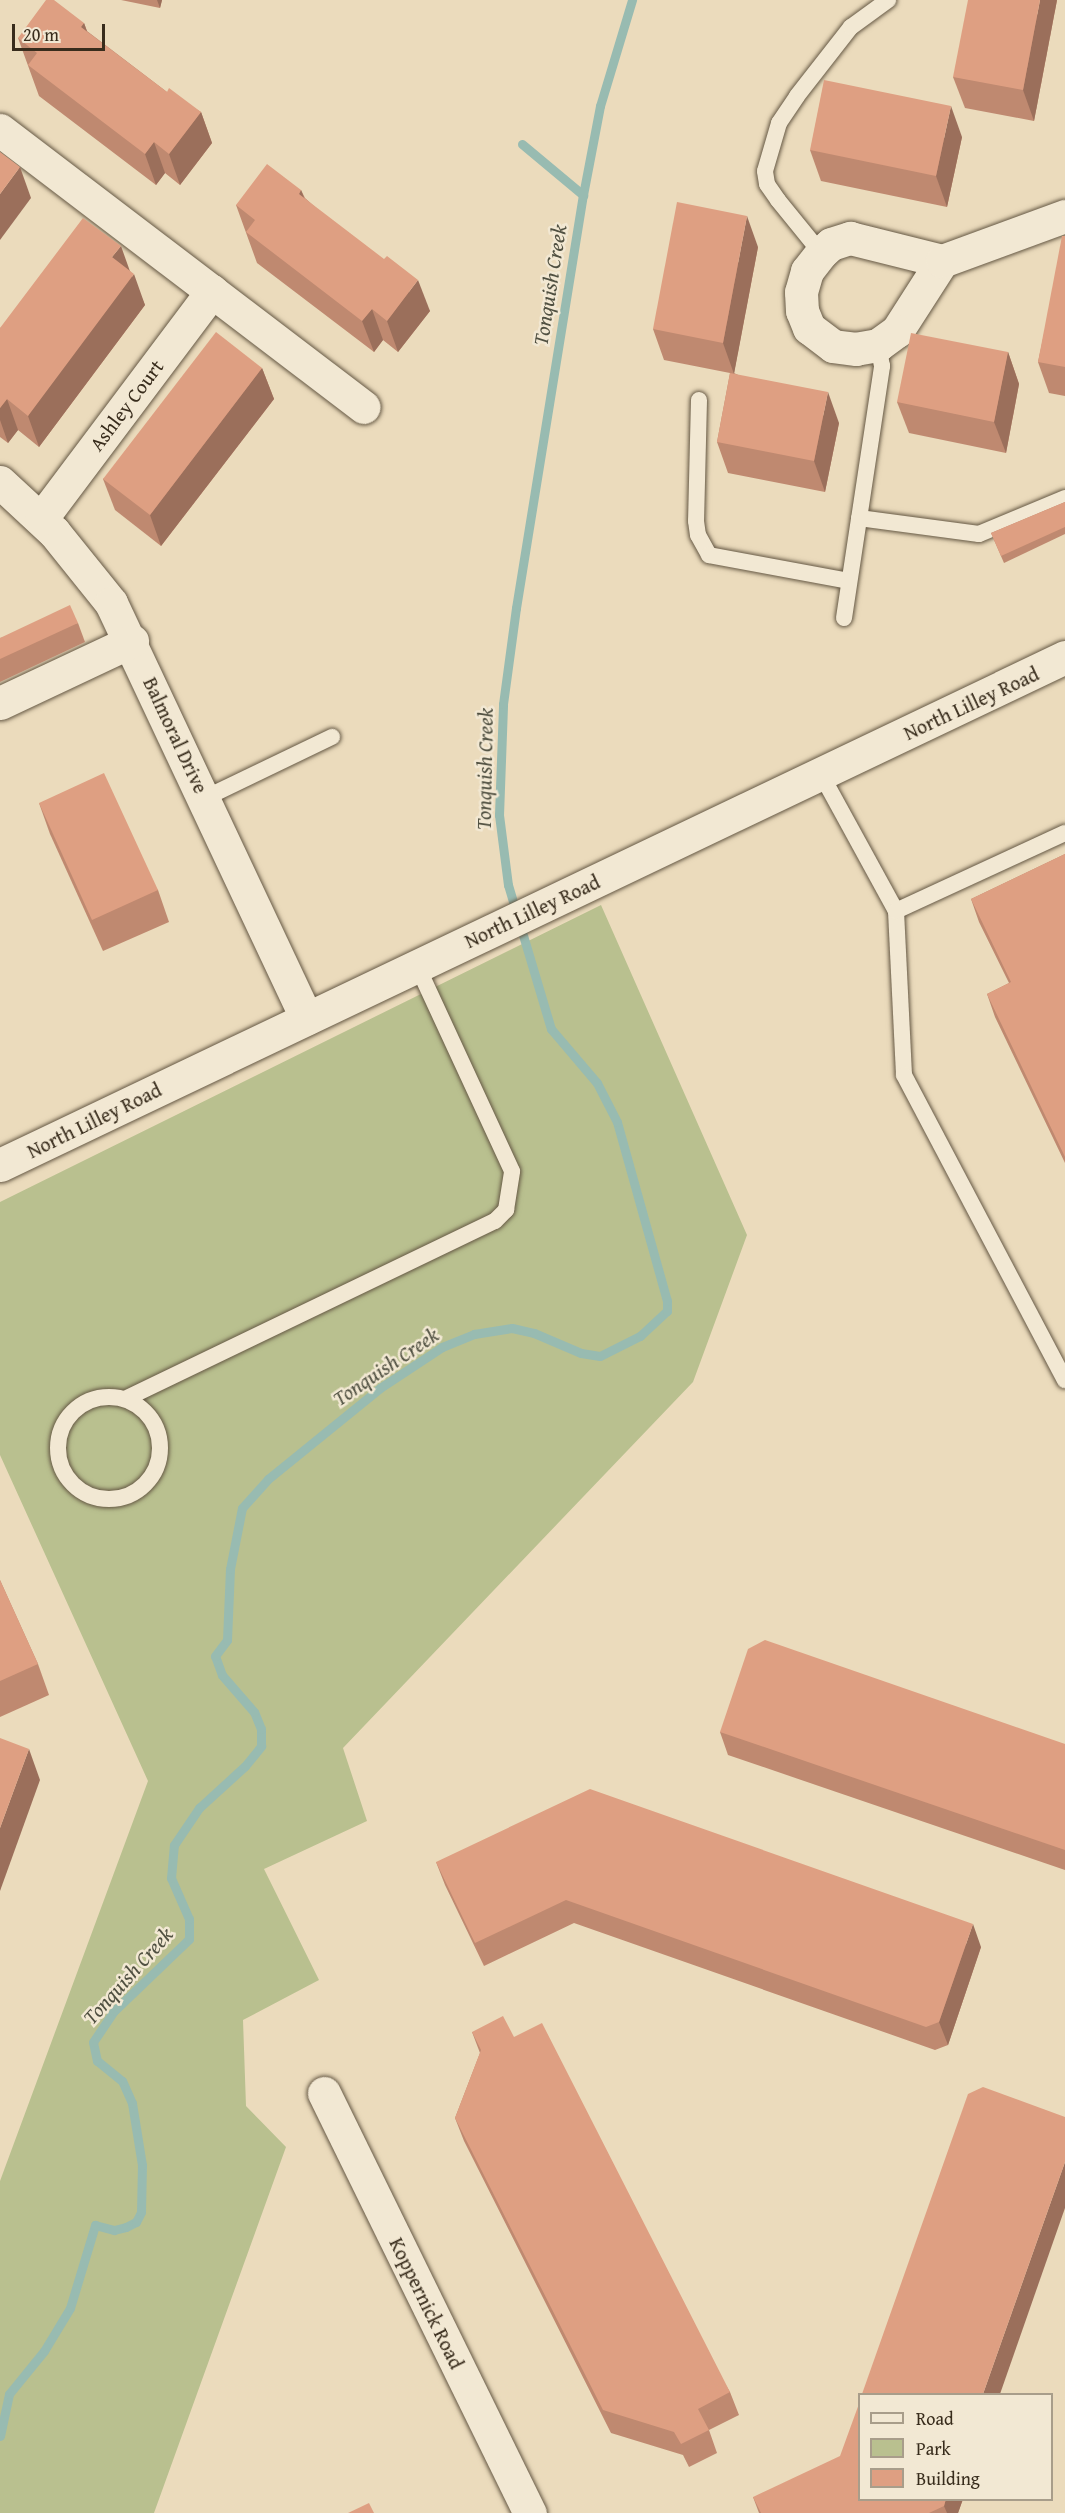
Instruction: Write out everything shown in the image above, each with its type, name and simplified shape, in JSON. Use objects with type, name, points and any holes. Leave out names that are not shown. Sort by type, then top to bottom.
[{"type":"street","points":[[0,130],[364,407]]},
{"type":"street","points":[[942,261],[897,331],[878,345],[856,349],[833,346],[810,328],[802,311],[801,292],[807,271],[831,244],[850,238],[942,261],[1065,216]]},
{"type":"street","name":"Ashley Court","points":[[41,519],[212,291]]},
{"type":"street","name":"Balmoral Drive","points":[[0,482],[41,519],[88,571],[132,640],[306,1018]]},
{"type":"street","points":[[0,703],[132,640]]},
{"type":"street","name":"North Lilley Road","points":[[0,1165],[1065,657]]},
{"type":"street","name":"Koppernick Road","points":[[324,2093],[530,2513]]},
{"type":"lane","points":[[821,253],[767,184],[765,171],[779,123],[797,96],[851,27],[888,0]]},
{"type":"lane","points":[[844,618],[882,366],[878,345]]},
{"type":"lane","points":[[699,400],[696,521],[698,535],[709,555],[849,581]]},
{"type":"lane","points":[[859,518],[979,534],[1065,498]]},
{"type":"lane","points":[[205,798],[332,737]]},
{"type":"lane","points":[[821,774],[896,911],[904,1075],[1065,1380]]},
{"type":"lane","points":[[896,911],[1065,832]]},
{"type":"lane","points":[[127,1398],[154,1424],[160,1455],[155,1471],[133,1494],[109,1499],[85,1493],[62,1468],[60,1434],[68,1418],[80,1406],[109,1396],[127,1398],[495,1221],[506,1210],[512,1171],[417,965]]},
{"type":"green space","points":[[601,905],[747,1235],[693,1382],[343,1748],[367,1821],[264,1869],[319,1980],[243,2020],[246,2106],[286,2147],[154,2513],[0,2513],[0,2181],[148,1781],[0,1455],[0,1202]]},
{"type":"building","points":[[46,0],[54,0],[84,23],[81,27],[167,92],[169,88],[201,112],[169,154],[154,142],[145,154],[28,65],[37,53],[18,38]]},
{"type":"building","points":[[968,0],[1040,0],[1023,90],[953,77]]},
{"type":"building","points":[[824,80],[951,106],[936,176],[810,150]]},
{"type":"building","points":[[0,152],[20,167],[0,194]]},
{"type":"building","points":[[267,164],[301,190],[299,194],[384,259],[387,256],[418,280],[387,321],[372,309],[362,321],[246,232],[255,220],[236,205]]},
{"type":"building","points":[[677,202],[747,216],[723,343],[653,329]]},
{"type":"building","points":[[83,218],[121,246],[112,257],[134,274],[28,416],[7,399],[0,408],[0,328]]},
{"type":"building","points":[[1062,236],[1065,236],[1065,367],[1038,362]]},
{"type":"building","points":[[216,332],[262,368],[150,515],[103,479]]},
{"type":"building","points":[[911,333],[1008,352],[994,422],[897,402]]},
{"type":"building","points":[[730,373],[828,392],[814,461],[717,442]]},
{"type":"building","points":[[1065,502],[1065,527],[1001,556],[991,533]]},
{"type":"building","points":[[70,605],[78,623],[0,659],[0,638]]},
{"type":"building","points":[[104,773],[158,890],[92,920],[39,803]]},
{"type":"building","points":[[1065,854],[1065,1157],[987,994],[1011,982],[971,899]]},
{"type":"building","points":[[0,1580],[38,1664],[0,1681]]},
{"type":"building","points":[[765,1640],[1065,1744],[1065,1850],[720,1732],[748,1649]]},
{"type":"building","points":[[0,1738],[29,1749],[0,1828]]},
{"type":"building","points":[[590,1789],[973,1924],[939,2022],[926,2027],[566,1900],[475,1943],[436,1862]]},
{"type":"building","points":[[503,2016],[514,2037],[542,2023],[730,2392],[698,2409],[709,2430],[681,2444],[674,2432],[603,2410],[455,2118],[481,2050],[472,2032]]},
{"type":"building","points":[[983,2087],[1065,2117],[1065,2162],[983,2393],[862,2393],[968,2094]]},
{"type":"building","points":[[858,2406],[858,2501],[945,2501],[944,2506],[929,2513],[761,2513],[753,2497],[840,2456]]},
{"type":"building","points":[[369,2503],[374,2513],[348,2513]]},
{"type":"waterway","name":"Tonquish Creek","points":[[0,2436],[9,2394],[44,2351],[70,2308],[95,2225],[114,2230],[126,2227],[136,2222],[141,2212],[142,2165],[132,2103],[122,2081],[97,2061],[93,2042],[114,2011],[189,1939],[189,1919],[171,1878],[174,1845],[199,1808],[245,1766],[261,1746],[261,1729],[254,1712],[222,1675],[215,1656],[227,1640],[230,1569],[242,1508],[268,1479],[380,1388],[442,1347],[474,1334],[512,1328],[534,1333],[581,1353],[600,1356],[640,1336],[667,1311],[667,1301],[617,1122],[597,1083],[551,1029],[508,885],[499,815],[503,704],[516,608],[583,195],[600,106],[632,0]]},
{"type":"waterway","points":[[522,144],[583,195]]}]
